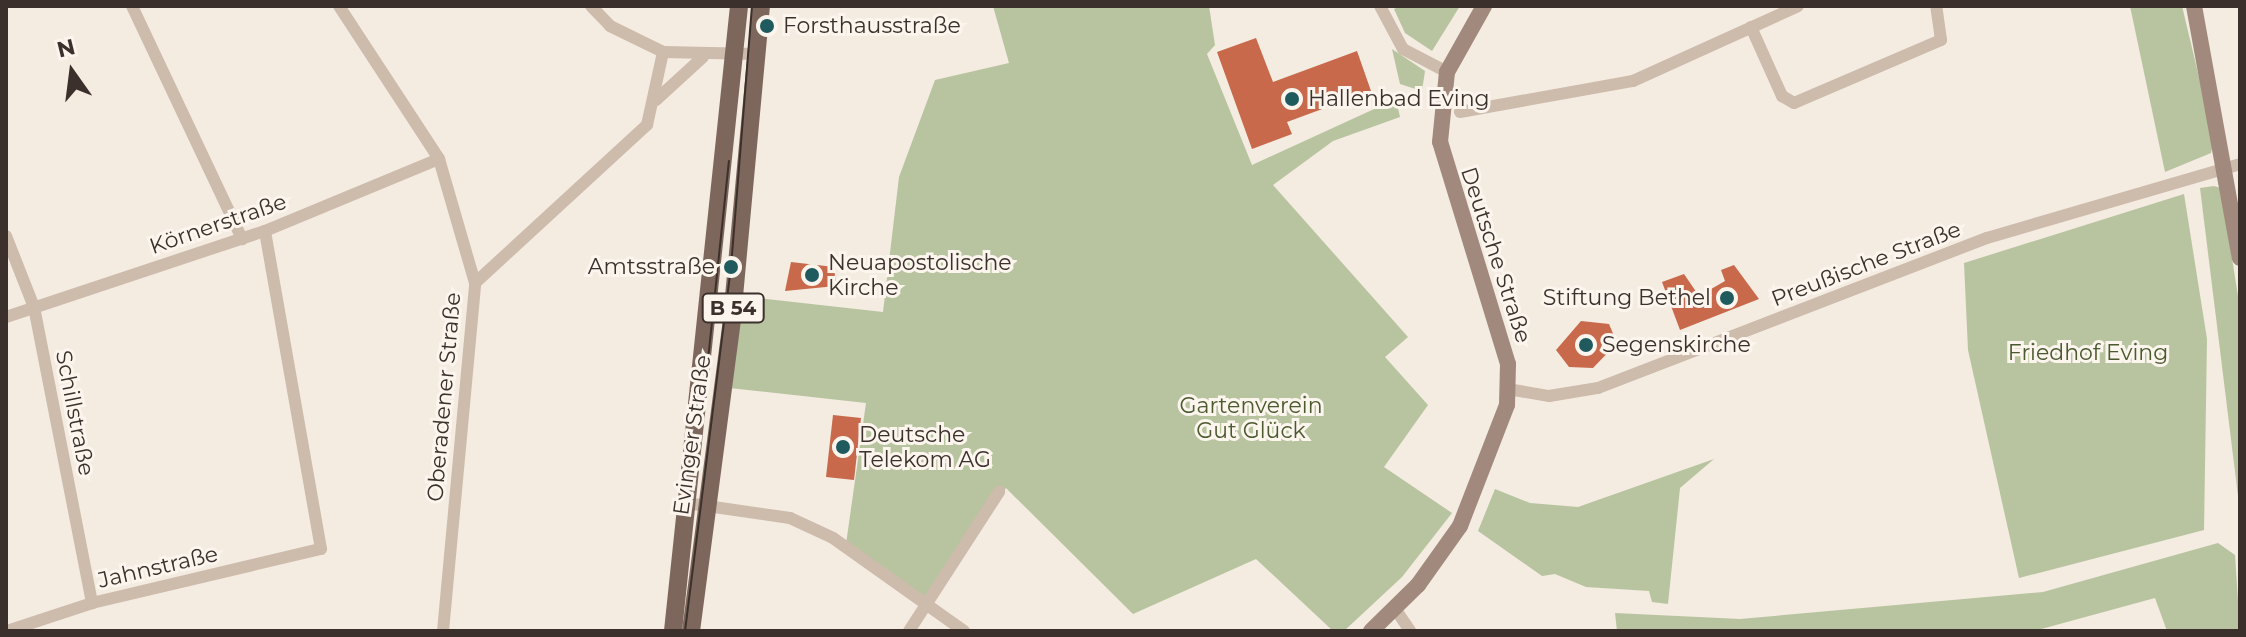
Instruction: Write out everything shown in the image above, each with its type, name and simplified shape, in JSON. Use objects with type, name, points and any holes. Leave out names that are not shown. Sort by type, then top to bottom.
[{"type":"main road","name":"Evinger Straße","points":[[673,631],[739,6]]},
{"type":"main road","name":"Evinger Straße","points":[[691,631],[732,318],[761,6]]},
{"type":"street","points":[[132,6],[242,239]]},
{"type":"street","points":[[339,6],[439,159],[475,283]]},
{"type":"street","points":[[591,6],[610,26],[663,52],[703,57],[756,54]]},
{"type":"street","points":[[1380,6],[1403,49],[1447,72]]},
{"type":"street","name":"Deutsche Straße","points":[[1371,631],[1396,610],[1460,526],[1508,389],[1501,336],[1440,142],[1447,72],[1484,6]]},
{"type":"street","points":[[1460,112],[1633,81],[1798,6]]},
{"type":"street","points":[[1751,27],[1782,96],[1794,103],[1941,40],[1936,6]]},
{"type":"street","points":[[2194,6],[2234,166],[2240,258]]},
{"type":"street","name":"Oberadener Straße","points":[[443,631],[475,283],[647,125],[656,100],[663,52]]},
{"type":"street","name":"Oberadener Straße","points":[[656,100],[703,57]]},
{"type":"street","name":"Körnerstraße","points":[[6,317],[265,231],[439,159]]},
{"type":"street","name":"Preußische Straße","points":[[1508,389],[1549,396],[1598,388],[1987,238],[2234,166]]},
{"type":"street","name":"Jahnstraße","points":[[7,631],[92,603],[321,549],[265,231]]},
{"type":"street","name":"Schillstraße","points":[[6,236],[34,307],[92,603]]},
{"type":"street","points":[[909,631],[999,492]]},
{"type":"street","points":[[686,503],[797,521],[846,544],[928,601],[964,631]]},
{"type":"street","points":[[1396,610],[1410,631]]},
{"type":"green space","name":"Gartenverein Gut Glück","points":[[993,6],[1209,6],[1215,45],[1207,54],[1252,165],[1396,99],[1400,117],[1333,141],[1273,185],[1408,337],[1385,357],[1428,405],[1384,467],[1452,513],[1402,577],[1344,631],[1333,631],[1256,559],[1133,614],[1006,488],[928,601],[846,544],[866,403],[729,388],[739,296],[883,312],[899,177],[935,80],[1009,63]]},
{"type":"green space","points":[[1400,6],[1460,6],[1432,51],[1405,33],[1394,9]]},
{"type":"green space","points":[[2130,6],[2182,6],[2214,140],[2211,153],[2165,172]]},
{"type":"green space","points":[[1392,49],[1425,71],[1422,91],[1400,84]]},
{"type":"green space","points":[[2200,188],[2221,188],[2240,309],[2240,512]]},
{"type":"green space","name":"Friedhof Eving","points":[[2184,194],[2207,339],[2204,530],[2019,578],[1968,350],[1964,263]]},
{"type":"green space","points":[[1714,459],[1680,488],[1668,604],[1652,602],[1649,591],[1586,587],[1555,574],[1542,576],[1478,531],[1495,489],[1530,503],[1578,507]]},
{"type":"green space","points":[[2218,543],[2235,555],[2240,631],[2167,631],[2155,598],[2034,631],[1617,631],[1615,613],[1740,619],[2043,592]]},
{"type":"building","name":"Hallenbad Eving","points":[[1256,38],[1273,82],[1357,51],[1371,91],[1287,122],[1292,134],[1252,149],[1217,52]]},
{"type":"building","name":"Neuapostolische Kirche","points":[[791,262],[834,267],[836,286],[785,291]]},
{"type":"building","name":"Stiftung Bethel","points":[[1734,265],[1759,299],[1680,330],[1662,282],[1684,274],[1699,296],[1725,281],[1721,270]]},
{"type":"building","name":"Segenskirche","points":[[1581,321],[1609,324],[1617,343],[1593,368],[1569,367],[1556,350]]},
{"type":"building","name":"Deutsche Telekom AG","points":[[833,415],[861,418],[854,480],[826,477]]},
{"type":"tram line","points":[[685,631],[731,267],[752,6]]},
{"type":"tram line","points":[[708,360],[729,161]]},
{"type":"place","name":"Forsthausstraße","points":[[767,26]]},
{"type":"place","name":"Hallenbad Eving","points":[[1292,99]]},
{"type":"place","name":"Amtsstraße","points":[[731,267]]},
{"type":"place","name":"Neuapostolische Kirche","points":[[812,275]]},
{"type":"place","name":"Stiftung Bethel","points":[[1727,298]]},
{"type":"place","name":"Segenskirche","points":[[1586,345]]},
{"type":"place","name":"Deutsche Telekom AG","points":[[843,447]]}]
